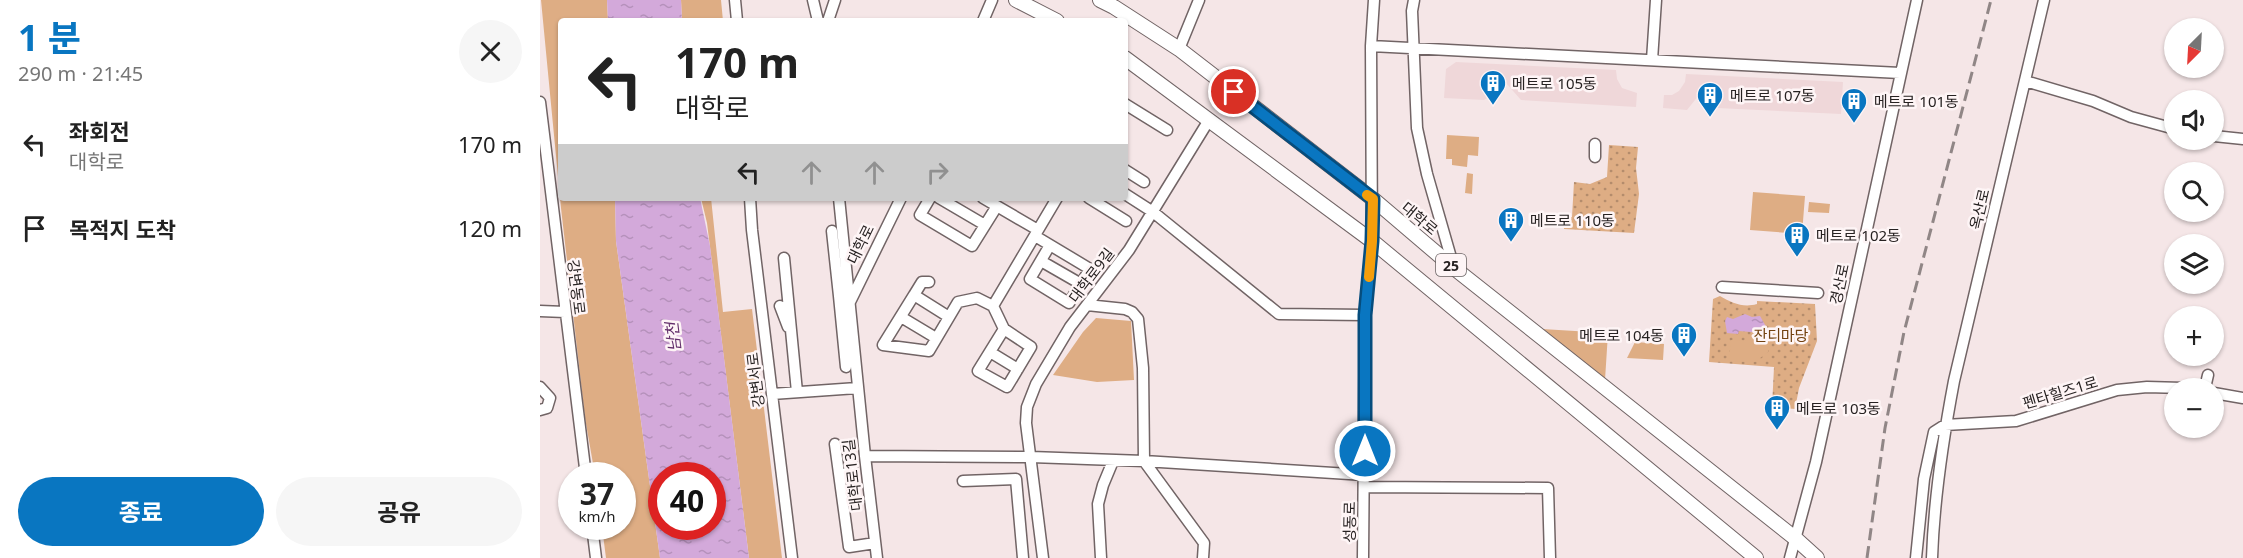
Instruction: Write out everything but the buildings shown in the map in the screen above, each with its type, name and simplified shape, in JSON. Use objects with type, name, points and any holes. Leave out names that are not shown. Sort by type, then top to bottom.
[{"type":"main road","points":[[1016,0],[1051,18]]},
{"type":"main road","name":"대학로","points":[[1100,0],[1179,50],[1373,199],[1454,268],[1796,539]]},
{"type":"main road","name":"25","points":[[1128,60],[1372,241],[1751,554]]},
{"type":"main road","name":"25","points":[[1796,539],[1817,558]]},
{"type":"street","points":[[735,0],[737,18]]},
{"type":"street","points":[[813,0],[817,18]]},
{"type":"street","points":[[829,18],[835,0]]},
{"type":"street","points":[[984,18],[992,0]]},
{"type":"street","points":[[1179,50],[1199,0]]},
{"type":"street","name":"성동로","points":[[1364,558],[1365,315],[1372,241],[1371,46],[1374,0]]},
{"type":"street","points":[[1414,0],[1412,11],[1417,128],[1426,149],[1447,228],[1454,268]]},
{"type":"street","points":[[1652,60],[1656,0]]},
{"type":"street","name":"경산로","points":[[1790,558],[1816,462],[1917,0]]},
{"type":"street","name":"옥산로","points":[[1932,558],[1933,531],[1946,425],[1958,362],[2044,0]]},
{"type":"street","points":[[1371,46],[1900,73]]},
{"type":"street","points":[[2025,81],[2093,101],[2131,117],[2164,126]]},
{"type":"street","name":"강변동로","points":[[540,102],[542,139],[584,462]]},
{"type":"street","points":[[1128,106],[1167,130]]},
{"type":"street","name":"대학로9길","points":[[1043,558],[1026,423],[1027,407],[1034,388],[1070,327],[1128,250],[1153,212],[1209,120]]},
{"type":"street","points":[[2224,137],[2243,139]]},
{"type":"street","points":[[1594,157],[1595,144]]},
{"type":"street","points":[[1128,172],[1144,182]]},
{"type":"street","points":[[1128,196],[1153,212],[1279,314],[1365,315]]},
{"type":"street","name":"강변서로","points":[[750,201],[792,558]]},
{"type":"street","points":[[839,201],[846,301],[846,367]]},
{"type":"street","name":"대학로","points":[[846,301],[899,201]]},
{"type":"street","points":[[928,201],[921,215],[972,246],[997,206]]},
{"type":"street","points":[[944,201],[985,225]]},
{"type":"street","points":[[988,201],[1050,245],[1090,269],[1069,303],[1030,279],[1050,245]]},
{"type":"street","points":[[993,306],[1055,201]]},
{"type":"street","points":[[1094,201],[1126,221]]},
{"type":"street","points":[[832,231],[846,301]]},
{"type":"street","points":[[784,258],[797,392]]},
{"type":"street","points":[[1020,260],[1038,265],[1081,284]]},
{"type":"street","points":[[929,282],[922,282],[883,345],[929,351],[958,302],[977,298],[993,306],[1005,329],[1031,347],[1006,387],[978,371],[1005,329]]},
{"type":"street","points":[[1722,287],[1818,293]]},
{"type":"street","points":[[914,295],[949,317]]},
{"type":"street","name":"대학로13길","points":[[846,301],[877,558]]},
{"type":"street","points":[[1087,305],[1125,309],[1132,312],[1138,319],[1143,368],[1144,461],[1204,543],[1203,558]]},
{"type":"street","points":[[780,306],[791,332]]},
{"type":"street","points":[[540,311],[565,312]]},
{"type":"street","points":[[901,316],[936,338]]},
{"type":"street","points":[[990,352],[1018,369]]},
{"type":"street","points":[[540,387],[550,398],[547,408],[540,410]]},
{"type":"street","name":"펜타힐즈1로","points":[[1946,425],[2016,421],[2117,390],[2164,387]]},
{"type":"street","points":[[772,394],[857,388]]},
{"type":"street","points":[[2224,395],[2243,398]]},
{"type":"street","points":[[1916,558],[1924,479],[1934,432],[1946,425]]},
{"type":"street","points":[[835,444],[850,553],[875,543]]},
{"type":"street","points":[[864,456],[1031,457],[1144,461],[1365,475]]},
{"type":"street","points":[[840,481],[852,467],[851,458]]},
{"type":"street","points":[[1101,558],[1098,504],[1113,461]]},
{"type":"street","points":[[963,481],[1016,479],[1023,558]]},
{"type":"street","points":[[1365,487],[1548,488],[1550,558]]},
{"type":"street","points":[[594,540],[596,558]]},
{"type":"shaded area","points":[[1456,62],[1616,70],[1617,79],[1622,88],[1637,93],[1636,107],[1521,100],[1506,83],[1503,86],[1501,84],[1494,91],[1495,93],[1484,100],[1444,98],[1446,69]]},
{"type":"shaded area","points":[[1686,74],[1843,82],[1841,114],[1717,108],[1704,94],[1699,95],[1687,110],[1663,108],[1664,95],[1672,95],[1679,91],[1685,82]]},
{"type":"green space","points":[[541,0],[607,0],[608,18],[558,18],[558,177]]},
{"type":"green space","points":[[681,0],[721,0],[723,18],[682,18]]},
{"type":"green space","points":[[1447,135],[1479,137],[1478,156],[1468,155],[1467,167],[1452,165],[1452,159],[1446,159]]},
{"type":"green space","points":[[1609,145],[1638,147],[1636,168],[1639,194],[1634,233],[1564,229],[1564,217],[1572,217],[1574,182],[1590,184],[1607,177]]},
{"type":"green space","points":[[1467,173],[1473,174],[1472,194],[1465,193]]},
{"type":"green space","points":[[1753,192],[1805,196],[1802,234],[1750,230]]},
{"type":"green space","points":[[560,201],[615,201],[616,241],[648,472],[648,540],[658,540],[660,558],[606,558],[604,540],[636,540],[636,462],[593,462],[585,418]]},
{"type":"green space","points":[[702,201],[711,201],[723,312],[752,309],[782,558],[749,558],[707,223]]},
{"type":"green space","points":[[1809,202],[1830,204],[1829,213],[1808,212]]},
{"type":"green space","name":"잔디마당","points":[[1720,296],[1742,305],[1757,304],[1757,301],[1815,304],[1817,341],[1799,388],[1795,409],[1772,407],[1774,367],[1709,362],[1713,299]]},
{"type":"green space","points":[[1096,318],[1131,321],[1134,380],[1097,382],[1053,375],[1083,332]]},
{"type":"green space","points":[[1542,329],[1608,333],[1605,380]]},
{"type":"green space","points":[[1731,340],[1768,342],[1768,352],[1755,362],[1729,361]]},
{"type":"green space","points":[[1635,342],[1664,344],[1663,360],[1627,358]]},
{"type":"water","points":[[607,0],[681,0],[682,18],[608,18]]},
{"type":"water","name":"남천","points":[[615,201],[701,201],[710,246],[749,558],[660,558],[658,540],[726,540],[726,462],[648,462],[648,472],[616,241]]},
{"type":"water","points":[[1745,314],[1752,317],[1760,316],[1768,330],[1763,333],[1739,331],[1738,334],[1727,333],[1725,321],[1727,317],[1733,319]]},
{"type":"railway","points":[[1867,558],[1885,428],[1904,332],[1991,0]]},
{"type":"slow traffic","points":[[1367,195],[1373,199],[1369,277]]},
{"type":"place","name":"메트로 105동","points":[[1493,106]]},
{"type":"place","name":"메트로 107동","points":[[1710,118]]},
{"type":"place","name":"메트로 101동","points":[[1854,124]]},
{"type":"place","name":"메트로 110동","points":[[1511,243]]},
{"type":"place","name":"메트로 102동","points":[[1797,258]]},
{"type":"place","name":"메트로 104동","points":[[1684,358]]},
{"type":"place","name":"메트로 103동","points":[[1777,431]]},
{"type":"route","points":[[1234,92],[1373,199],[1372,241],[1365,315],[1365,451]]}]
